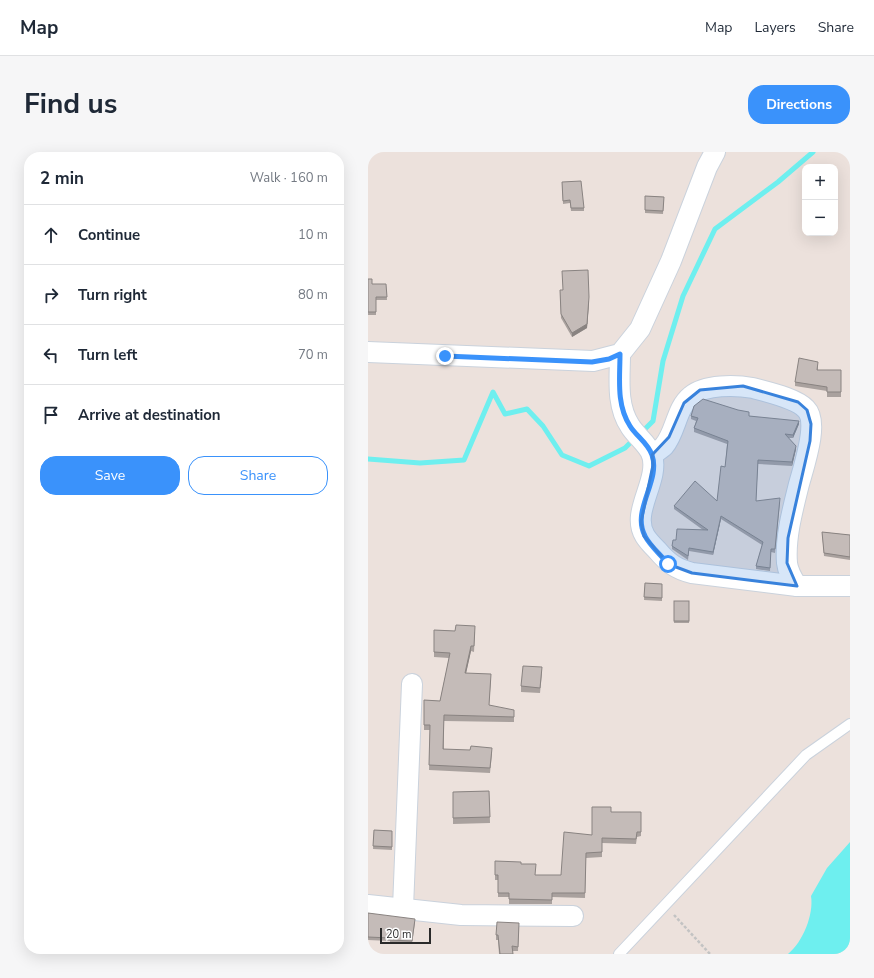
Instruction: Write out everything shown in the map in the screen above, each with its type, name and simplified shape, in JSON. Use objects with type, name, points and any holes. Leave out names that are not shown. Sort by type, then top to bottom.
[{"type":"street","points":[[368,352],[592,362],[609,359],[620,354],[640,329],[671,261],[707,167],[715,152]]},
{"type":"street","points":[[620,354],[622,408],[630,426],[649,451],[653,465],[641,522],[644,536],[668,564],[679,570],[692,573],[797,586],[850,586]]},
{"type":"street","points":[[649,451],[664,446],[684,403],[691,395],[700,390],[728,386],[743,386],[798,402],[808,410],[811,424],[810,442],[798,488],[788,538],[788,564],[790,574],[797,586]]},
{"type":"street","points":[[403,908],[412,684]]},
{"type":"street","points":[[368,905],[461,915],[573,916]]},
{"type":"lane","points":[[619,954],[666,906],[806,755],[850,724]]},
{"type":"path","points":[[666,906],[710,954]]},
{"type":"highlighted area","points":[[743,386],[798,402],[807,410],[811,424],[810,441],[788,538],[787,563],[797,586],[692,573],[668,564],[644,536],[641,522],[653,465],[652,455],[669,437],[684,403],[700,390]]},
{"type":"water","points":[[850,842],[850,954],[788,954],[803,935],[811,911],[811,896],[827,868]]},
{"type":"building","points":[[581,181],[584,208],[571,208],[570,200],[563,201],[562,182]]},
{"type":"building","points":[[645,196],[664,197],[663,211],[645,210]]},
{"type":"building","points":[[588,270],[589,297],[587,324],[572,333],[561,314],[560,290],[563,290],[562,271]]},
{"type":"building","points":[[368,279],[372,279],[372,284],[386,284],[387,297],[376,297],[376,312],[368,312]]},
{"type":"building","points":[[799,358],[818,362],[817,370],[841,370],[841,392],[827,392],[827,387],[795,382]]},
{"type":"building","points":[[703,399],[749,412],[749,416],[799,421],[793,435],[785,434],[796,446],[792,462],[758,460],[756,501],[780,498],[775,549],[771,549],[770,568],[756,566],[763,542],[721,516],[713,552],[689,548],[688,556],[672,546],[673,540],[676,540],[677,529],[708,530],[674,506],[695,481],[717,501],[721,466],[725,467],[728,441],[694,428],[698,418],[691,416],[694,406]]},
{"type":"building","points":[[822,532],[850,535],[850,557],[824,553]]},
{"type":"building","points":[[645,583],[662,584],[662,598],[644,597]]},
{"type":"building","points":[[674,601],[689,601],[689,621],[674,621]]},
{"type":"building","points":[[456,625],[475,626],[474,646],[471,646],[465,673],[491,674],[489,705],[514,710],[514,717],[444,715],[443,749],[470,750],[471,746],[492,748],[490,768],[429,765],[430,725],[424,725],[424,700],[440,701],[450,653],[434,652],[434,630],[455,631]]},
{"type":"building","points":[[523,666],[542,667],[540,688],[521,686]]},
{"type":"building","points":[[489,791],[490,817],[453,818],[453,792]]},
{"type":"building","points":[[592,807],[611,807],[611,812],[641,812],[641,832],[637,832],[636,839],[602,838],[602,852],[586,853],[585,893],[552,893],[552,900],[509,899],[509,893],[498,893],[498,875],[495,875],[495,861],[536,864],[535,875],[561,875],[564,832],[592,835]]},
{"type":"building","points":[[374,830],[392,831],[392,847],[373,846]]},
{"type":"building","points":[[368,913],[415,919],[412,941],[368,937]]},
{"type":"building","points":[[497,922],[519,923],[518,947],[512,946],[513,954],[500,954],[498,935],[496,935]]},
{"type":"waterway","points":[[641,433],[653,421],[663,361],[683,296],[715,229],[778,182],[813,152]]},
{"type":"waterway","points":[[368,459],[420,463],[464,460],[493,392],[505,414],[527,409],[543,426],[562,455],[589,466],[625,448],[635,438]]},
{"type":"route","points":[[445,356],[592,362],[609,359],[620,354],[620,394],[622,408],[630,426],[647,446],[652,455],[653,465],[651,480],[642,512],[641,522],[644,536],[668,564]]}]
